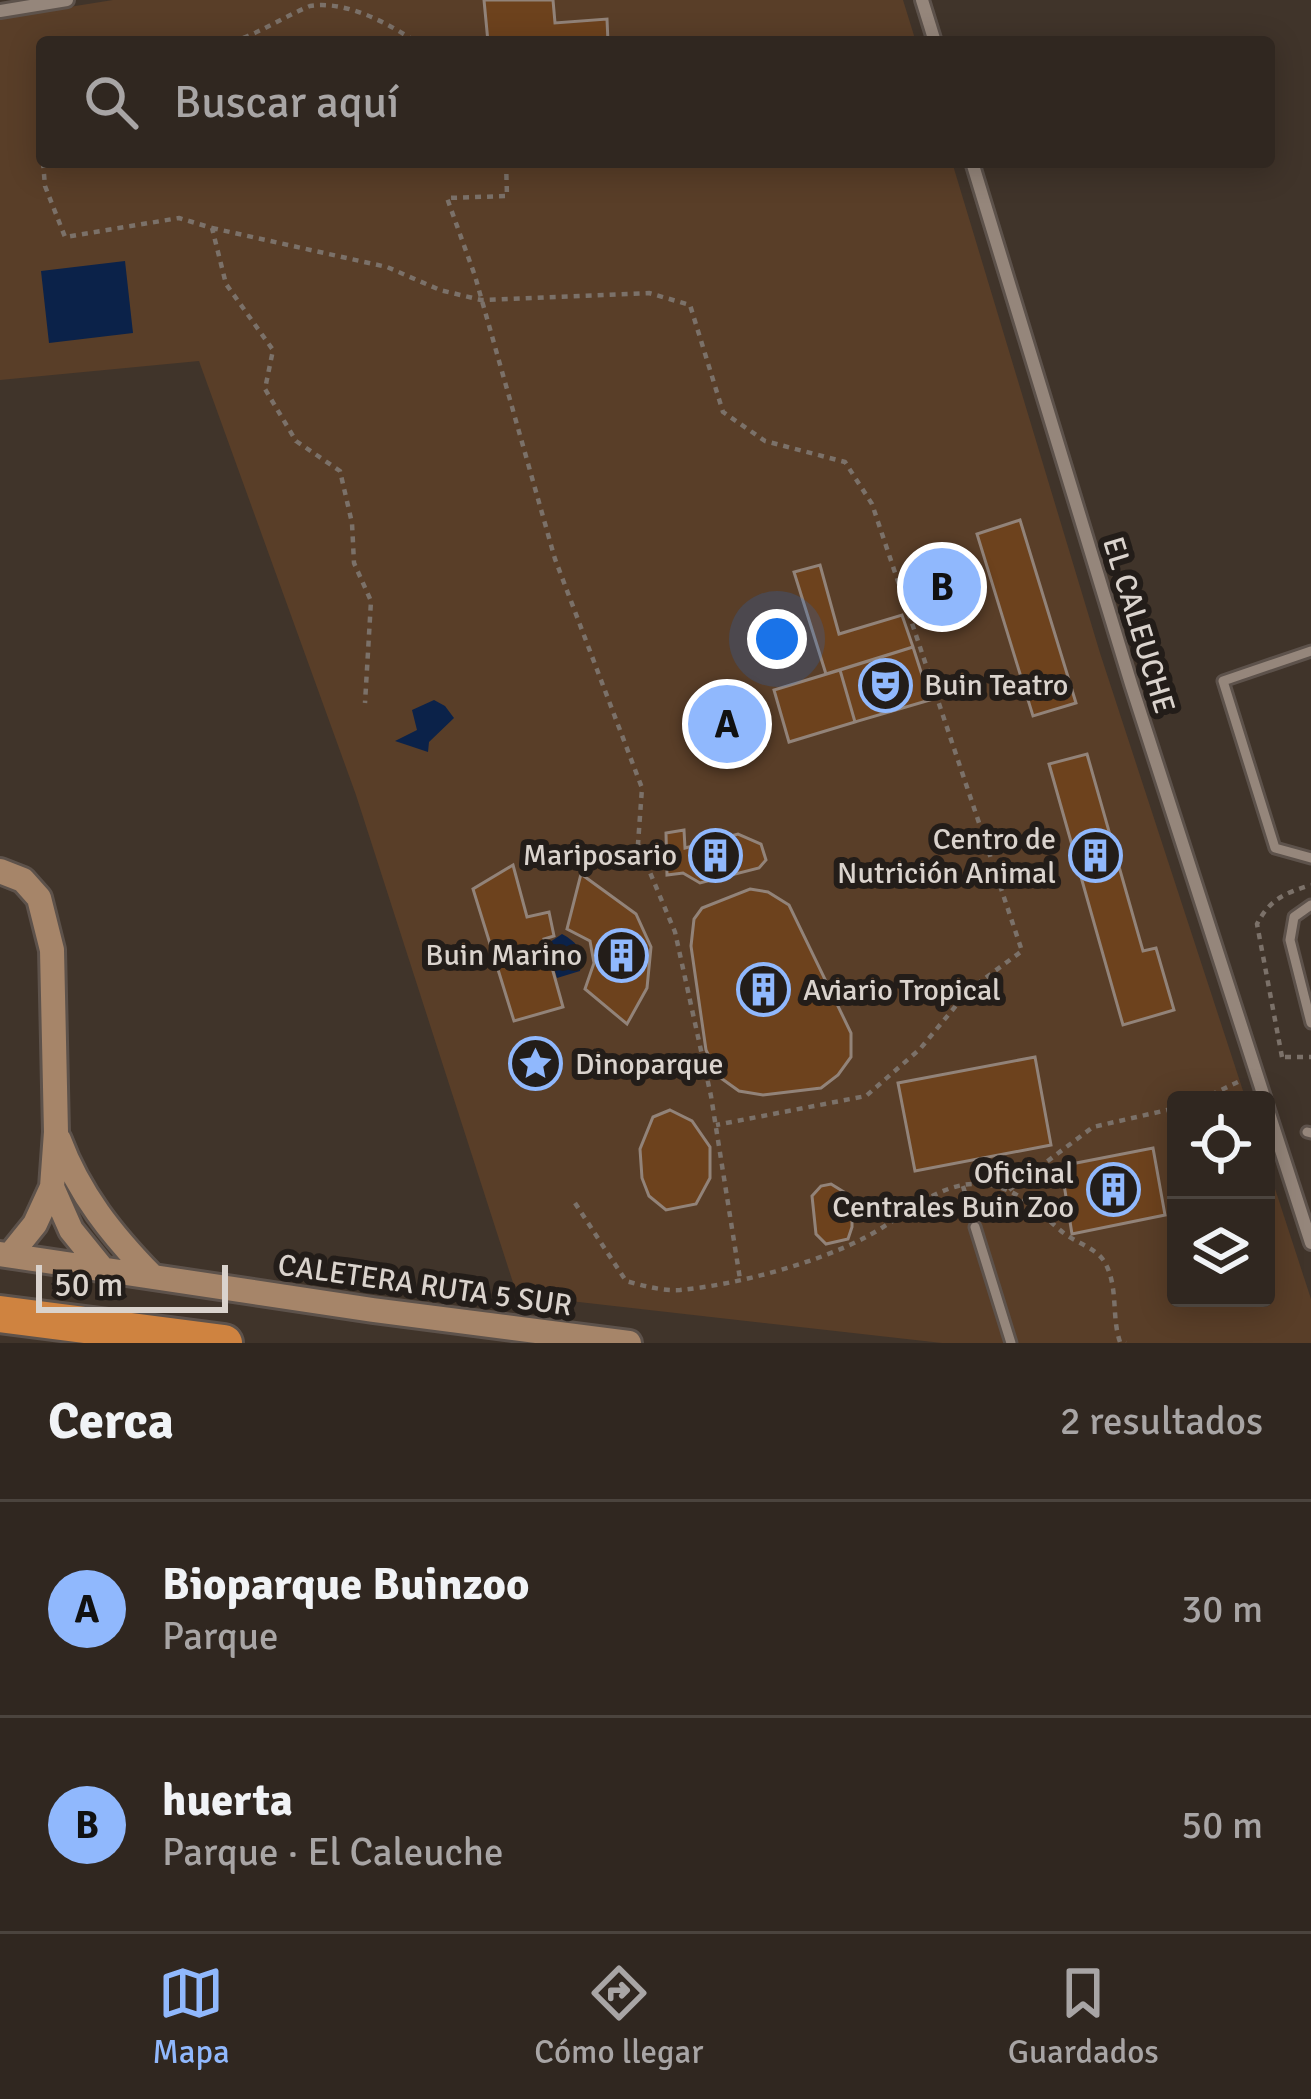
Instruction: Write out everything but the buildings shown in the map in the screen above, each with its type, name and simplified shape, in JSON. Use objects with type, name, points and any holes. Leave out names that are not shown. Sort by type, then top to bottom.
[{"type":"highway","points":[[0,1314],[224,1343]]},
{"type":"main road","points":[[0,871],[30,887],[45,910],[56,1132],[52,1187],[35,1224],[5,1254]]},
{"type":"main road","points":[[56,1132],[82,1191],[152,1276]]},
{"type":"main road","points":[[52,1187],[71,1229],[101,1268]]},
{"type":"main road","name":"CALETERA RUTA 5 SUR","points":[[5,1254],[629,1343]]},
{"type":"street","points":[[0,10],[68,0]]},
{"type":"street","points":[[922,0],[933,36]]},
{"type":"street","name":"EL CALEUCHE","points":[[974,168],[1261,1091]]},
{"type":"street","name":"EL CALEUCHE","points":[[1275,1133],[1311,1243]]},
{"type":"lane","points":[[1311,651],[1223,682],[1275,848],[1311,857]]},
{"type":"lane","points":[[1311,905],[1294,917],[1290,940],[1311,1023]]},
{"type":"lane","points":[[975,1227],[1011,1343]]},
{"type":"path","points":[[251,36],[316,4],[350,5],[405,36]]},
{"type":"path","points":[[43,168],[65,238],[179,218],[386,268],[440,290],[481,300],[649,292],[690,305],[723,412],[765,441],[844,462],[872,504],[1022,951],[969,990],[920,1049],[866,1096],[716,1125]]},
{"type":"path","points":[[506,168],[506,196],[447,198],[555,559],[642,788],[638,844],[674,932],[716,1125],[740,1279]]},
{"type":"path","points":[[212,227],[226,284],[273,350],[266,389],[296,442],[340,471],[352,523],[354,563],[371,601],[365,703]]},
{"type":"path","points":[[1282,1057],[1257,924],[1265,908],[1283,894],[1311,885]]},
{"type":"path","points":[[1009,1190],[1093,1127],[1167,1110]]},
{"type":"path","points":[[962,1185],[975,1227]]},
{"type":"path","points":[[575,1203],[626,1281],[678,1290],[740,1279],[861,1240],[929,1198],[962,1185],[1009,1190],[1032,1202],[1076,1243],[1098,1253],[1112,1279],[1116,1329],[1120,1342],[1126,1343]]},
{"type":"shaded area","points":[[113,0],[903,0],[914,36],[36,36],[36,168],[954,168],[1100,653],[1243,1091],[1167,1091],[1167,1307],[1275,1307],[1275,1189],[1311,1299],[1311,1343],[942,1343],[517,1295],[356,795],[199,361],[0,380],[0,18]]},
{"type":"water","points":[[125,261],[133,333],[49,343],[41,271]]},
{"type":"water","points":[[434,700],[454,718],[429,742],[428,752],[395,741],[417,730],[412,710]]},
{"type":"water","points":[[562,934],[579,949],[581,964],[580,971],[557,978],[547,944]]},
{"type":"place","name":"huerta","points":[[942,587]]},
{"type":"place","name":"Buin Teatro","points":[[885,685]]},
{"type":"place","name":"Bioparque Buinzoo","points":[[727,724]]},
{"type":"place","name":"Mariposario","points":[[716,855]]},
{"type":"place","name":"Centro de Nutrición Animal","points":[[1095,856]]},
{"type":"place","name":"Buin Marino","points":[[621,955]]},
{"type":"place","name":"Aviario Tropical","points":[[764,990]]},
{"type":"place","name":"Dinoparque","points":[[536,1064]]},
{"type":"place","name":"Oficinal Centrales Buin Zoo","points":[[1113,1190]]}]
